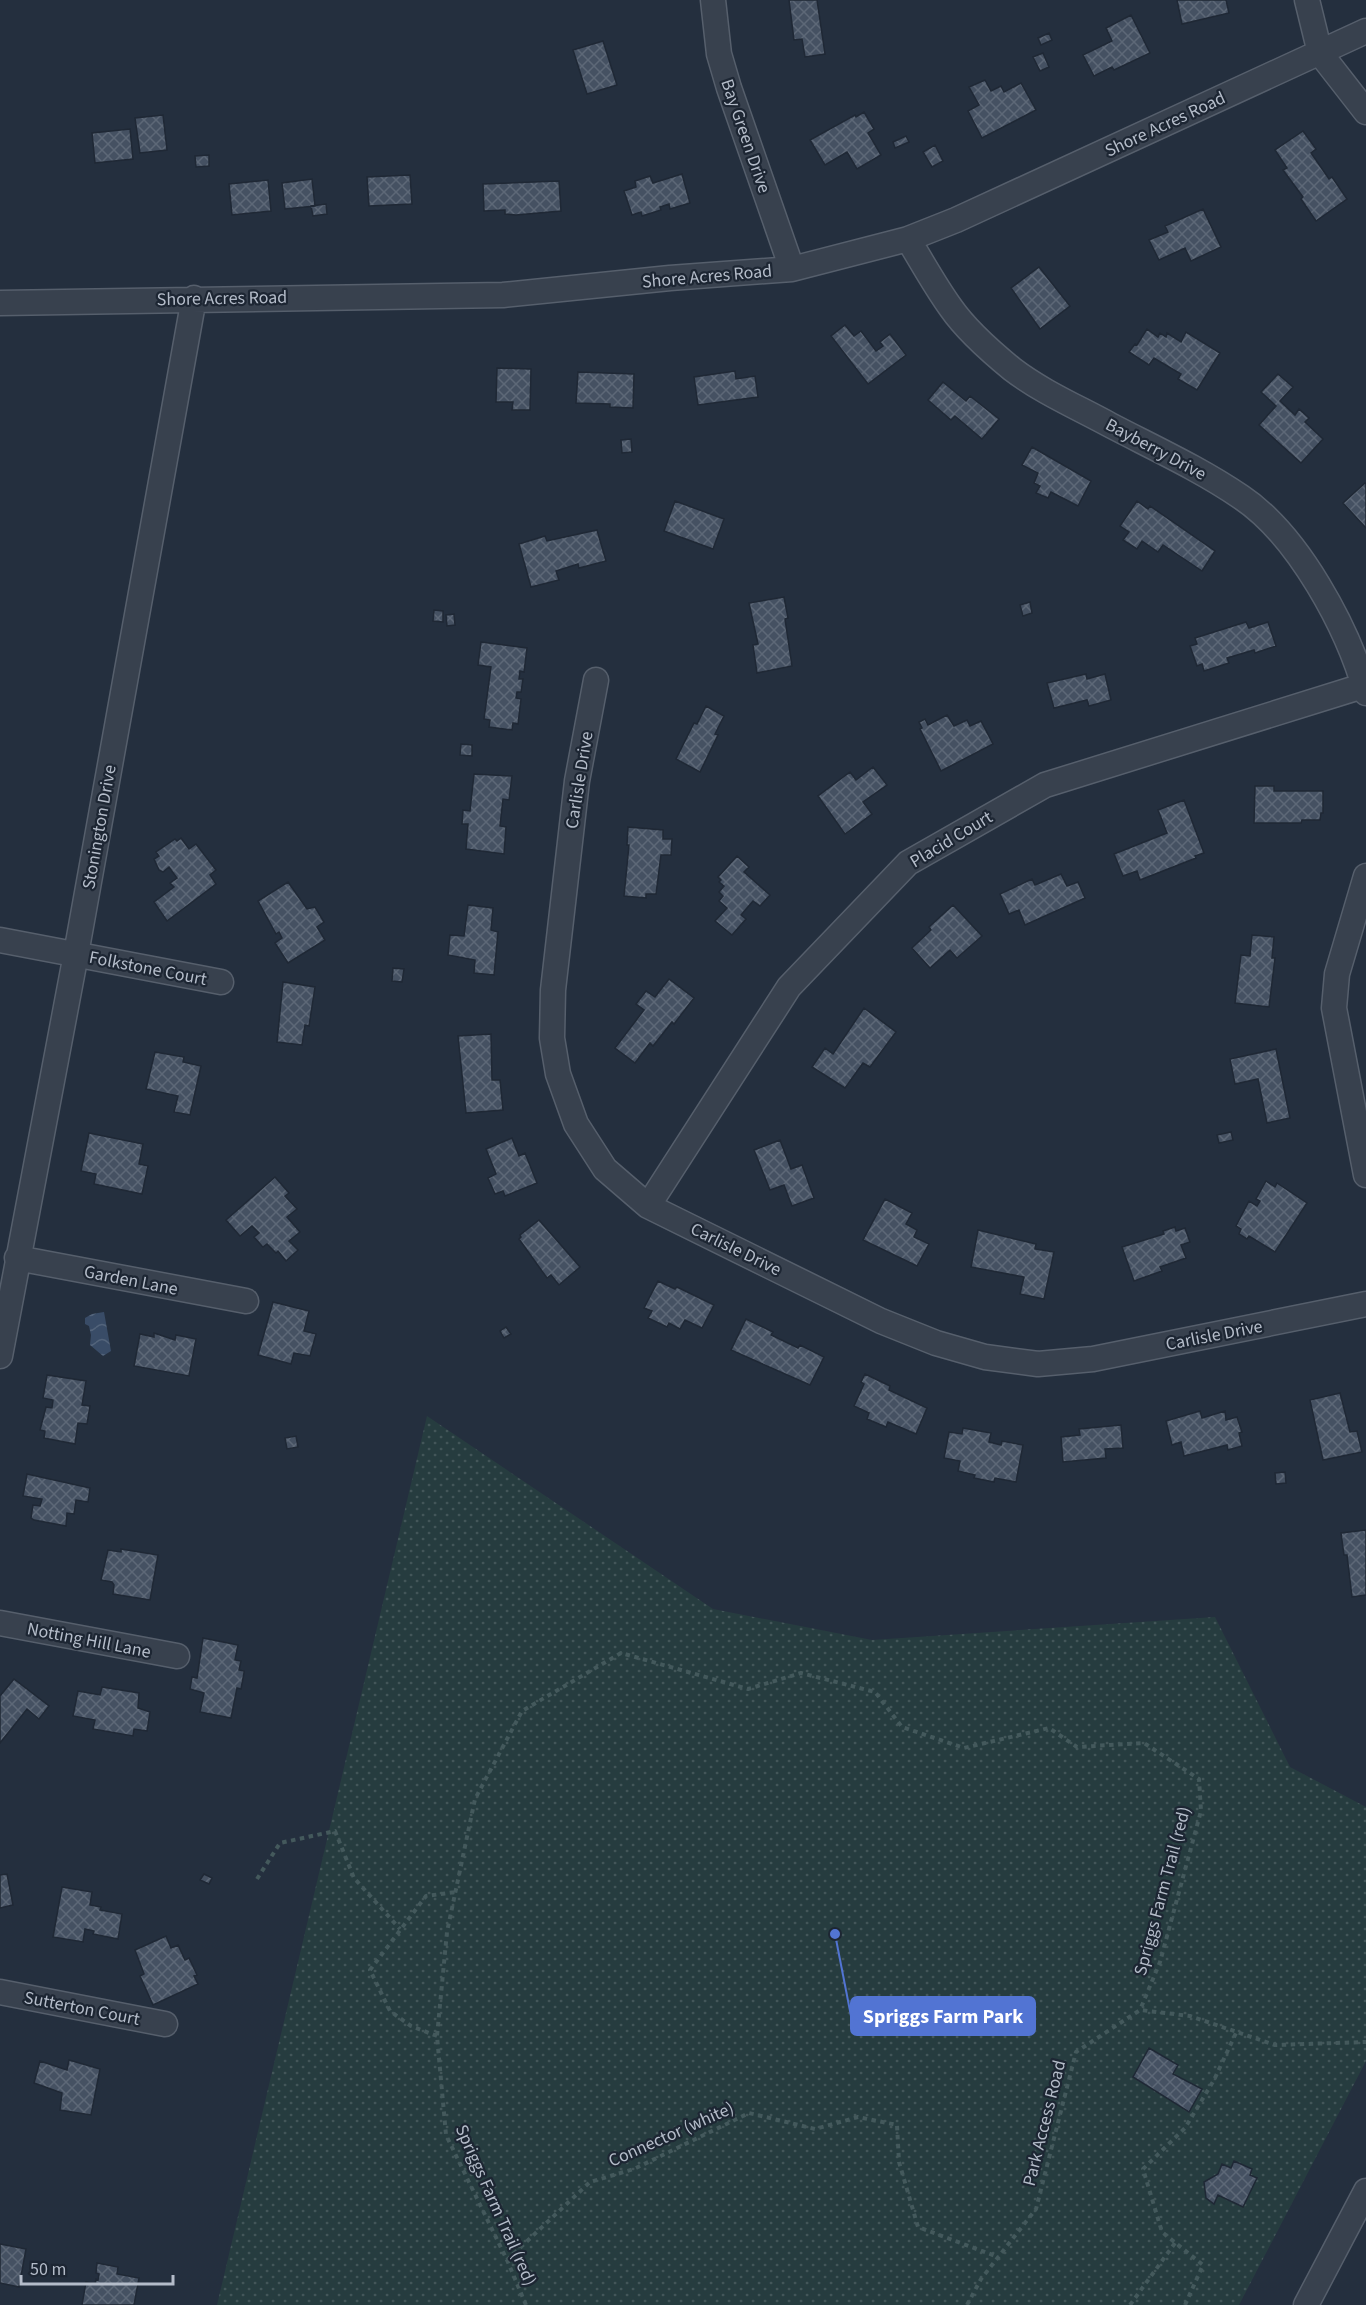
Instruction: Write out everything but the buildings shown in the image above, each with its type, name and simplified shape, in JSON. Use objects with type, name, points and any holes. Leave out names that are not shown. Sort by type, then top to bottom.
[{"type":"street","name":"Bay Green Drive","points":[[712,0],[719,54],[729,88],[792,269]]},
{"type":"street","points":[[1306,0],[1320,53],[1366,112]]},
{"type":"street","name":"Shore Acres Road","points":[[0,303],[194,298],[503,295],[670,278],[792,269],[908,239],[956,220],[1366,31]]},
{"type":"street","name":"Bayberry Drive","points":[[908,239],[952,309],[979,340],[1013,369],[1046,391],[1244,498],[1277,528],[1305,565],[1327,601],[1344,635],[1365,688]]},
{"type":"street","name":"Stonington Drive","points":[[0,1356],[76,954],[194,298]]},
{"type":"street","name":"Carlisle Drive","points":[[596,680],[577,781],[553,990],[552,1038],[558,1074],[576,1124],[605,1169],[648,1206],[881,1321],[936,1343],[985,1357],[1038,1364],[1093,1359],[1366,1304]]},
{"type":"street","name":"Placid Court","points":[[648,1206],[789,987],[908,863],[1045,784],[1365,688]]},
{"type":"street","points":[[1366,876],[1337,974],[1334,1008],[1366,1175]]},
{"type":"street","name":"Folkstone Court","points":[[0,940],[221,982]]},
{"type":"street","name":"Garden Lane","points":[[17,1258],[246,1301]]},
{"type":"street","name":"Notting Hill Lane","points":[[0,1623],[177,1656]]},
{"type":"street","name":"Sutterton Court","points":[[0,1992],[165,2024]]},
{"type":"street","points":[[1306,2305],[1366,2191]]},
{"type":"path","name":"Spriggs Farm Trail (red)","points":[[526,2305],[507,2260],[446,2135],[437,2036],[447,1932],[475,1798],[522,1710],[621,1653],[748,1689],[801,1673],[875,1692],[902,1727],[963,1748],[1049,1728],[1077,1747],[1144,1743],[1199,1779],[1201,1811],[1160,1962],[1140,2010]]},
{"type":"path","points":[[257,1879],[280,1843],[335,1831],[354,1878],[400,1929]]},
{"type":"path","points":[[437,2036],[411,2026],[390,2011],[370,1970],[426,1896],[456,1892]]},
{"type":"path","points":[[1140,2010],[1190,2016],[1275,2045],[1366,2042]]},
{"type":"path","name":"Park Access Road","points":[[967,2305],[981,2279],[1036,2209],[1076,2052],[1140,2010]]},
{"type":"path","points":[[1185,2305],[1203,2265],[1162,2232],[1143,2169],[1185,2128],[1214,2080],[1236,2033]]},
{"type":"path","name":"Connector (white)","points":[[507,2260],[590,2182],[634,2169],[748,2113],[814,2129],[858,2117],[897,2125],[898,2162],[918,2228],[998,2257]]},
{"type":"path","points":[[1130,2305],[1175,2243]]},
{"type":"green space","points":[[427,1416],[713,1609],[872,1640],[1215,1617],[1290,1767],[1366,1807],[1366,2061],[1239,2305],[217,2305]]},
{"type":"water","points":[[104,1312],[111,1351],[103,1356],[90,1345],[91,1335],[89,1326],[85,1324],[85,1318]]},
{"type":"place","name":"Spriggs Farm Park","points":[[835,1934]]}]
